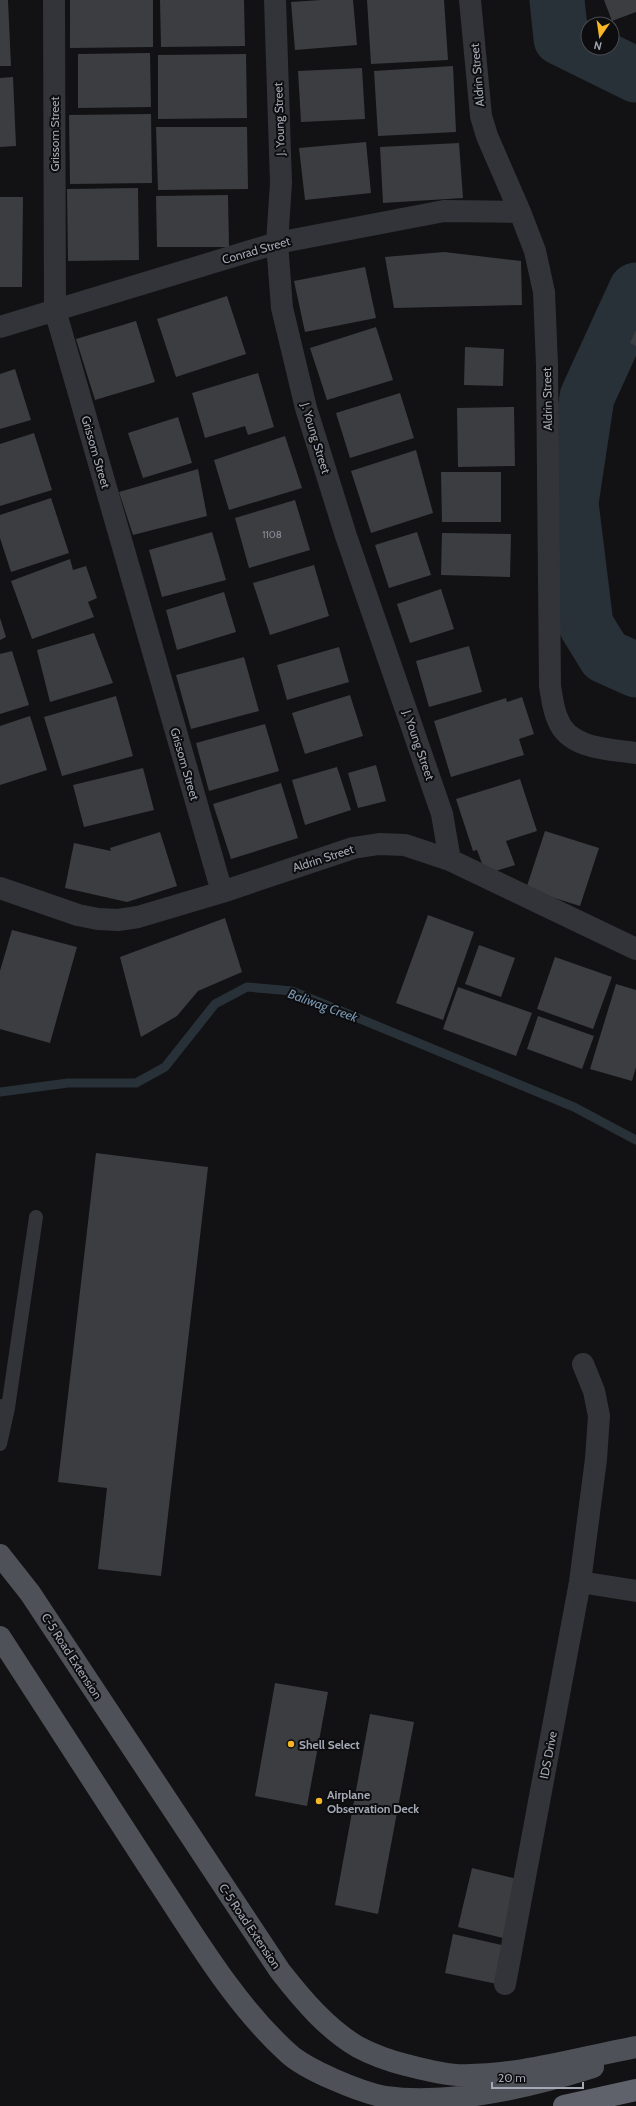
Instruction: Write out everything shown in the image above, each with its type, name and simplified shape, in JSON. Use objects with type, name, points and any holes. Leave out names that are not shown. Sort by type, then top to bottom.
[{"type":"highway","points":[[564,2106],[636,2090]]},
{"type":"main road","name":"C-5 Road Extension","points":[[0,1555],[30,1593],[280,1971],[295,1991],[337,2032],[358,2047],[388,2060],[424,2070],[455,2075],[512,2071],[636,2047]]},
{"type":"main road","points":[[0,1637],[210,1960],[253,2018],[289,2055],[325,2077],[385,2097],[423,2100],[468,2099],[546,2082],[636,2054]]},
{"type":"street","name":"Grissom Street","points":[[54,0],[55,310],[222,892]]},
{"type":"street","name":"J. Young Street","points":[[275,0],[281,183],[277,242],[282,308],[306,408],[346,536],[442,814],[450,860]]},
{"type":"street","name":"Aldrin Street","points":[[470,0],[481,116],[487,136],[535,251],[544,292],[547,364],[550,686],[558,720],[567,735],[580,742],[604,749],[636,753]]},
{"type":"street","name":"Conrad Street","points":[[0,327],[277,242],[444,211],[520,212]]},
{"type":"street","name":"Aldrin Street","points":[[0,888],[78,915],[111,920],[138,917],[222,892],[353,848],[379,844],[405,845],[450,860],[636,949]]},
{"type":"street","name":"IDS Drive","points":[[505,1984],[580,1582],[596,1459],[599,1416],[594,1391],[583,1364]]},
{"type":"street","points":[[580,1582],[636,1592]]},
{"type":"lane","points":[[0,1444],[4,1407],[36,1218]]},
{"type":"building","points":[[0,0],[8,0],[11,66],[0,66]]},
{"type":"building","points":[[70,0],[153,0],[153,47],[70,48]]},
{"type":"building","points":[[160,0],[244,0],[245,46],[161,47]]},
{"type":"building","points":[[353,0],[357,45],[295,50],[291,2]]},
{"type":"building","points":[[367,0],[444,0],[448,60],[371,64]]},
{"type":"building","points":[[604,0],[636,0],[636,12],[620,18],[620,16],[610,16]]},
{"type":"building","points":[[150,53],[151,107],[78,108],[78,54]]},
{"type":"building","points":[[246,54],[247,118],[158,119],[158,55]]},
{"type":"building","points":[[453,66],[456,132],[378,136],[374,71]]},
{"type":"building","points":[[362,68],[365,119],[301,122],[298,71]]},
{"type":"building","points":[[13,77],[16,146],[0,147],[0,78]]},
{"type":"building","points":[[151,114],[152,183],[70,184],[69,115]]},
{"type":"building","points":[[156,127],[247,127],[248,189],[158,190]]},
{"type":"building","points":[[366,142],[371,193],[305,200],[299,148]]},
{"type":"building","points":[[459,143],[463,198],[383,203],[380,147]]},
{"type":"building","points":[[138,188],[139,260],[68,261],[67,189]]},
{"type":"building","points":[[228,195],[229,247],[157,247],[156,196]]},
{"type":"building","points":[[0,197],[23,197],[22,287],[0,287]]},
{"type":"building","points":[[444,252],[521,261],[522,305],[394,308],[385,257]]},
{"type":"building","points":[[365,267],[376,318],[305,332],[294,281]]},
{"type":"building","points":[[227,296],[246,354],[176,377],[157,319]]},
{"type":"building","points":[[136,321],[155,382],[95,400],[76,339]]},
{"type":"building","points":[[376,327],[393,380],[327,400],[310,348]]},
{"type":"building","points":[[636,330],[636,346],[630,343]]},
{"type":"building","points":[[465,347],[504,349],[503,386],[464,385]]},
{"type":"building","points":[[15,369],[31,420],[0,429],[0,374]]},
{"type":"building","points":[[258,373],[274,427],[248,435],[245,426],[205,438],[192,393]]},
{"type":"building","points":[[400,393],[414,438],[350,458],[336,413]]},
{"type":"building","points":[[514,407],[515,466],[458,467],[457,408]]},
{"type":"building","points":[[178,417],[192,463],[143,478],[128,433]]},
{"type":"building","points":[[34,433],[52,490],[0,506],[0,444]]},
{"type":"building","points":[[285,436],[302,488],[229,510],[214,460]]},
{"type":"building","points":[[416,450],[433,513],[371,533],[351,471]]},
{"type":"building","points":[[198,469],[207,516],[133,535],[119,492]]},
{"type":"building","points":[[441,472],[501,472],[501,522],[442,522]]},
{"type":"building","points":[[51,498],[69,553],[11,572],[0,538],[0,515]]},
{"type":"building","points":[[295,500],[310,550],[249,568],[235,518]]},
{"type":"building","points":[[212,532],[226,580],[162,597],[149,550]]},
{"type":"building","points":[[417,532],[431,575],[389,588],[375,545]]},
{"type":"building","points":[[442,533],[511,534],[510,577],[441,575]]},
{"type":"building","points":[[70,559],[73,570],[86,566],[97,598],[88,602],[94,617],[32,639],[11,581]]},
{"type":"building","points":[[314,565],[329,616],[270,635],[253,583]]},
{"type":"building","points":[[441,589],[454,629],[410,643],[397,604]]},
{"type":"building","points":[[224,592],[236,632],[177,650],[166,610]]},
{"type":"building","points":[[0,618],[6,637],[0,640]]},
{"type":"building","points":[[94,633],[113,683],[50,702],[37,650]]},
{"type":"building","points":[[469,646],[482,692],[429,707],[416,661]]},
{"type":"building","points":[[339,647],[349,682],[287,700],[277,665]]},
{"type":"building","points":[[12,651],[29,705],[0,714],[0,654]]},
{"type":"building","points":[[244,657],[259,711],[191,729],[176,675]]},
{"type":"building","points":[[350,695],[363,736],[305,754],[292,713]]},
{"type":"building","points":[[116,696],[133,756],[62,776],[44,717]]},
{"type":"building","points":[[522,697],[534,734],[519,739],[524,755],[451,777],[434,721],[506,698],[507,702]]},
{"type":"building","points":[[30,716],[47,770],[0,785],[0,726]]},
{"type":"building","points":[[265,724],[279,771],[209,791],[196,743]]},
{"type":"building","points":[[376,765],[386,801],[358,808],[348,773]]},
{"type":"building","points":[[337,767],[351,810],[305,825],[292,780]]},
{"type":"building","points":[[143,768],[154,810],[84,827],[73,785]]},
{"type":"building","points":[[520,779],[537,831],[506,841],[515,865],[486,874],[477,850],[473,851],[456,799]]},
{"type":"building","points":[[281,783],[298,838],[231,859],[213,804]]},
{"type":"building","points":[[545,831],[599,848],[580,906],[526,889]]},
{"type":"building","points":[[160,832],[177,886],[127,902],[65,888],[74,843],[111,851],[110,848]]},
{"type":"building","points":[[428,915],[474,932],[443,1020],[396,1003]]},
{"type":"building","points":[[225,918],[242,972],[198,991],[177,1016],[141,1037],[120,957]]},
{"type":"building","points":[[12,930],[77,947],[50,1043],[0,1029],[0,971]]},
{"type":"building","points":[[479,945],[515,958],[501,997],[465,984]]},
{"type":"building","points":[[555,957],[612,977],[593,1029],[537,1009]]},
{"type":"building","points":[[616,984],[636,990],[636,1067],[632,1081],[590,1069]]},
{"type":"building","points":[[458,987],[532,1013],[516,1056],[443,1029]]},
{"type":"building","points":[[538,1016],[594,1036],[582,1069],[527,1049]]},
{"type":"building","points":[[96,1153],[208,1167],[161,1576],[98,1569],[107,1488],[58,1482]]},
{"type":"building","name":"Shell Select","points":[[275,1683],[328,1692],[307,1806],[255,1796]]},
{"type":"building","points":[[370,1714],[414,1722],[378,1914],[335,1905]]},
{"type":"building","points":[[472,1868],[517,1879],[503,1938],[458,1927]]},
{"type":"building","points":[[453,1934],[506,1946],[497,1984],[445,1973]]},
{"type":"waterway","points":[[557,0],[561,38],[636,75]]},
{"type":"waterway","points":[[636,290],[587,397],[571,503],[586,625],[605,656],[636,670]]},
{"type":"waterway","name":"Baliwag Creek","points":[[0,1092],[68,1083],[136,1083],[165,1067],[215,1004],[247,987],[292,991],[574,1107],[636,1140]]},
{"type":"place","name":"Shell Select","points":[[291,1744]]},
{"type":"place","name":"Airplane Observation Deck","points":[[319,1801]]}]
